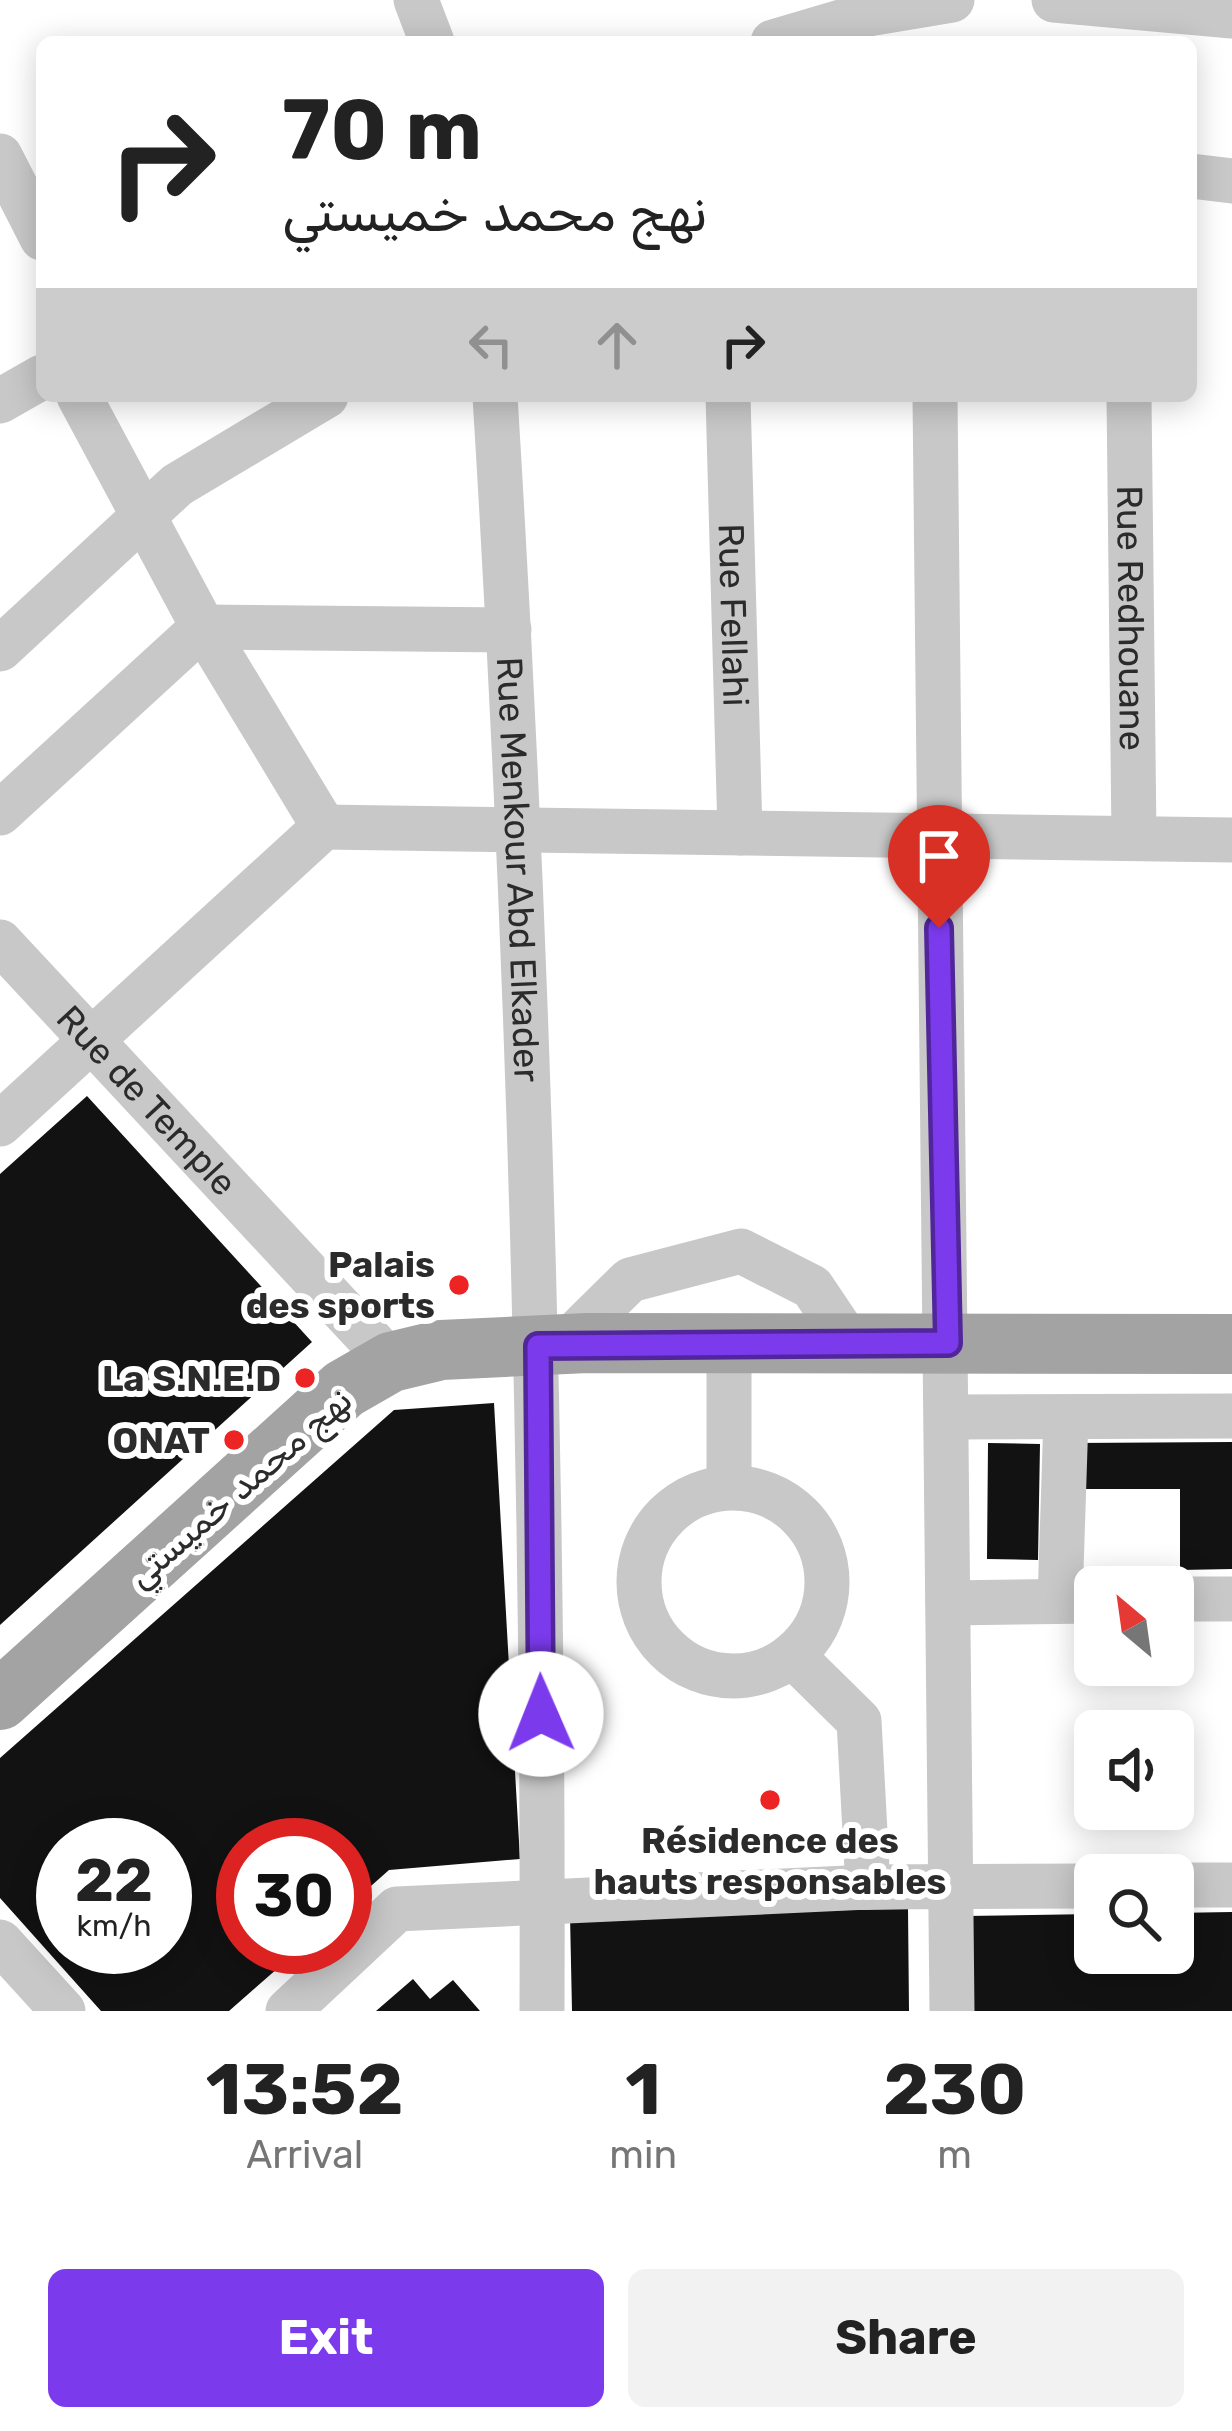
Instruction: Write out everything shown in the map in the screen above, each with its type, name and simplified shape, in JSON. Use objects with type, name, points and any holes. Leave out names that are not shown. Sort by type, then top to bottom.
[{"type":"main road","name":"نهج محمد خميستي","points":[[0,1700],[344,1389],[391,1362],[441,1350],[552,1345],[1232,1344]]},
{"type":"street","points":[[416,0],[430,36]]},
{"type":"street","points":[[1054,0],[1133,16],[1232,16]]},
{"type":"street","points":[[783,36],[821,13],[948,1],[943,36]]},
{"type":"street","points":[[0,156],[36,226]]},
{"type":"street","points":[[1197,177],[1232,181]]},
{"type":"street","points":[[0,401],[36,380]]},
{"type":"street","points":[[82,402],[203,627],[324,827]]},
{"type":"street","points":[[0,649],[177,485],[316,402]]},
{"type":"street","name":"Rue Menkour Abd Elkader","points":[[495,402],[552,1345],[542,2011]]},
{"type":"street","name":"Rue Fellahi","points":[[728,402],[740,833]]},
{"type":"street","points":[[934,402],[949,1417],[952,2011]]},
{"type":"street","name":"Rue Redhouane","points":[[1129,402],[1134,838]]},
{"type":"street","points":[[0,813],[203,627],[509,630]]},
{"type":"street","points":[[0,1124],[324,827],[1232,840]]},
{"type":"street","name":"Rue de Temple","points":[[0,942],[391,1362]]},
{"type":"street","points":[[552,1345],[630,1280],[741,1251],[812,1287],[849,1342]]},
{"type":"street","points":[[729,1343],[729,1486]]},
{"type":"street","points":[[949,1417],[1232,1416]]},
{"type":"street","points":[[1066,1417],[1075,1566]]},
{"type":"street","points":[[729,1486],[774,1495],[810,1524],[828,1566],[824,1612],[792,1655],[760,1674],[713,1676],[672,1657],[644,1620],[637,1575],[652,1531],[685,1499],[729,1486]]},
{"type":"street","points":[[1194,1599],[1232,1598]]},
{"type":"street","points":[[948,1603],[1074,1601]]},
{"type":"street","points":[[792,1655],[859,1721],[868,1887]]},
{"type":"street","points":[[1194,1885],[1232,1885]]},
{"type":"street","points":[[288,2011],[397,1910],[542,1899],[868,1887],[1074,1886]]},
{"type":"street","points":[[0,1942],[63,2011]]},
{"type":"building","points":[[87,1096],[312,1342],[0,1625],[0,1174]]},
{"type":"building","points":[[494,1403],[520,1859],[389,1870],[372,1885],[372,1818],[216,1818],[216,1974],[271,1974],[229,2011],[101,2011],[68,1974],[192,1974],[192,1818],[36,1818],[36,1938],[0,1898],[0,1758],[394,1410]]},
{"type":"building","points":[[1232,1442],[1232,1569],[1180,1566],[1180,1489],[1074,1489],[1074,1443]]},
{"type":"building","points":[[988,1443],[1040,1444],[1038,1560],[987,1559]]},
{"type":"building","points":[[908,1909],[909,2011],[572,2011],[570,1915]]},
{"type":"building","points":[[1232,1912],[1232,2011],[966,2011],[966,1916],[1074,1914],[1074,1974],[1194,1974],[1194,1913]]},
{"type":"building","points":[[413,1979],[430,1999],[453,1980],[480,2011],[376,2011]]},
{"type":"place","name":"Palais des sports","points":[[459,1285]]},
{"type":"place","name":"La S.N.E.D","points":[[305,1378]]},
{"type":"place","name":"ONAT","points":[[234,1440]]},
{"type":"place","name":"Résidence des hauts responsables","points":[[770,1800]]},
{"type":"route","points":[[541,1714],[538,1346],[948,1343],[939,928]]}]
